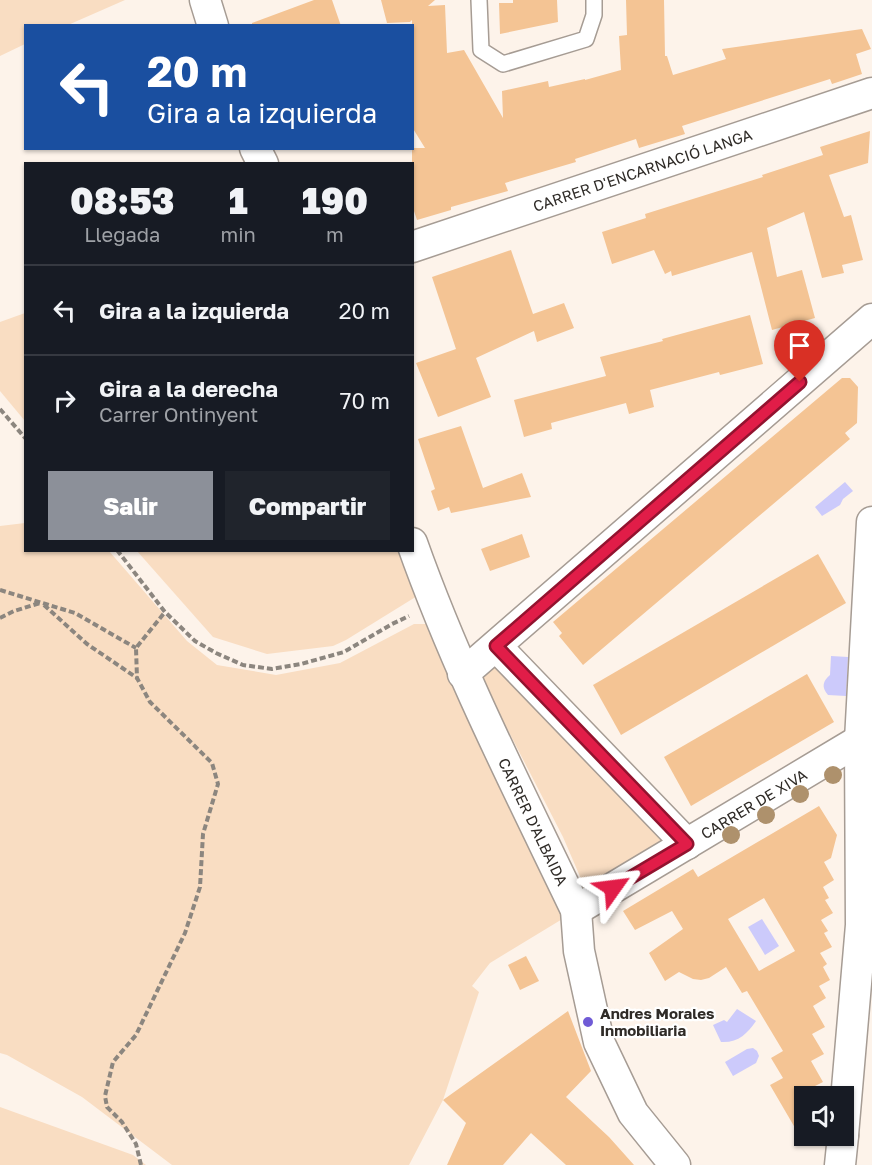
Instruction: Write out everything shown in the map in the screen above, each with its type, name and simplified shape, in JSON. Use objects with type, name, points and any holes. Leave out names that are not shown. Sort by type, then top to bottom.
[{"type":"street","points":[[205,0],[212,24]]},
{"type":"street","name":"CARRER D'ENCARNACIÓ LANGA","points":[[414,246],[872,93]]},
{"type":"street","points":[[464,674],[872,319]]},
{"type":"street","points":[[848,1086],[866,926],[866,741],[872,522]]},
{"type":"street","name":"CARRER D'ALBAIDA","points":[[414,548],[464,674],[576,910],[579,951],[599,1042],[633,1113],[675,1165]]},
{"type":"street","points":[[496,646],[687,844]]},
{"type":"street","name":"CARRER DE XIVA","points":[[576,910],[866,741]]},
{"type":"street","points":[[840,1165],[842,1146]]},
{"type":"lane","points":[[479,0],[481,50],[503,64],[586,39],[594,15],[594,0]]},
{"type":"path","points":[[0,409],[24,437]]},
{"type":"path","points":[[119,552],[165,612],[195,641],[243,665],[272,669],[344,652],[392,624],[435,605]]},
{"type":"path","points":[[0,590],[75,614],[136,648]]},
{"type":"path","points":[[0,618],[14,610],[41,603]]},
{"type":"path","points":[[41,603],[87,644],[137,678]]},
{"type":"path","points":[[141,1165],[136,1144],[122,1122],[107,1107],[105,1096],[113,1062],[136,1035],[185,933],[200,887],[203,834],[218,784],[212,763],[150,702],[137,678],[136,648],[165,612]]},
{"type":"shaded area","points":[[0,0],[125,0],[70,24],[24,24],[24,44],[0,56]]},
{"type":"shaded area","points":[[24,314],[24,420],[0,391],[0,322]]},
{"type":"shaded area","points":[[24,523],[24,552],[110,552],[187,641],[217,665],[276,675],[340,663],[414,624],[426,624],[485,742],[564,918],[490,963],[472,986],[479,992],[443,1100],[409,1165],[172,1165],[82,1097],[0,1053],[0,526]]},
{"type":"shaded area","points":[[138,552],[406,552],[422,593],[333,646],[267,654],[213,637]]},
{"type":"shaded area","points":[[493,658],[668,847],[588,895],[563,837],[477,670]]},
{"type":"shaded area","points":[[0,1107],[133,1155],[146,1165],[0,1165]]},
{"type":"water","points":[[845,482],[853,491],[843,499],[840,505],[822,516],[815,507]]},
{"type":"water","points":[[831,656],[848,657],[846,696],[828,695],[824,689],[824,682],[830,675]]},
{"type":"water","points":[[762,919],[779,946],[765,955],[748,927]]},
{"type":"water","points":[[737,1009],[756,1021],[742,1037],[721,1042],[713,1025],[724,1020],[727,1022]]},
{"type":"water","points":[[753,1048],[759,1056],[756,1063],[733,1076],[725,1062]]},
{"type":"building","points":[[314,0],[332,0],[340,24],[252,24]]},
{"type":"building","points":[[381,0],[435,0],[428,6],[445,5],[447,53],[464,50],[503,118],[502,91],[548,81],[549,87],[621,70],[619,36],[627,35],[626,0],[664,0],[665,56],[667,56],[673,75],[726,59],[722,49],[862,29],[871,49],[856,54],[862,74],[832,84],[830,79],[682,126],[685,134],[639,148],[636,139],[575,159],[576,162],[505,183],[508,191],[451,207],[451,210],[417,220],[414,211],[412,150],[425,148],[414,130],[414,24],[412,20],[387,23]]},
{"type":"building","points":[[513,0],[557,0],[558,22],[500,34],[499,3],[513,3]]},
{"type":"building","points":[[870,131],[868,163],[829,175],[844,217],[851,215],[863,260],[842,265],[844,273],[822,278],[804,212],[767,228],[777,277],[802,270],[815,318],[772,330],[752,252],[672,276],[671,271],[665,274],[654,250],[612,264],[602,232],[646,218],[645,214],[763,177],[762,175],[823,155],[820,147]]},
{"type":"building","points":[[511,250],[533,314],[564,303],[574,328],[537,342],[534,331],[476,358],[491,397],[438,417],[416,363],[456,349],[432,277]]},
{"type":"building","points":[[750,315],[763,364],[720,375],[719,372],[650,390],[654,407],[629,414],[626,403],[551,423],[552,429],[524,437],[514,400],[606,376],[600,357]]},
{"type":"building","points":[[842,378],[850,378],[858,387],[857,423],[845,433],[850,439],[583,665],[559,636],[562,633],[553,622]]},
{"type":"building","points":[[461,426],[483,488],[522,473],[531,497],[451,513],[449,507],[438,511],[431,491],[435,489],[418,439]]},
{"type":"building","points":[[522,534],[530,557],[490,571],[481,549]]},
{"type":"building","points":[[818,554],[846,603],[621,735],[593,685]]},
{"type":"building","points":[[807,674],[834,722],[691,806],[664,757]]},
{"type":"building","points":[[819,806],[837,835],[831,858],[824,862],[834,880],[823,887],[829,898],[825,900],[833,913],[821,920],[828,931],[824,933],[832,947],[820,953],[827,964],[823,967],[830,980],[819,986],[826,998],[813,1006],[825,1027],[812,1034],[824,1054],[811,1061],[823,1082],[815,1086],[794,1086],[794,1126],[770,1085],[783,1078],[771,1058],[783,1051],[747,991],[742,993],[726,967],[709,978],[701,980],[679,972],[665,981],[649,953],[683,929],[672,911],[635,930],[623,911],[693,869],[698,877]],"holes":[[[764,898],[795,951],[759,971],[728,919]]]},
{"type":"building","points":[[526,956],[539,981],[520,990],[508,965]]},
{"type":"building","points":[[568,1011],[591,1071],[566,1097],[609,1137],[634,1165],[566,1165],[531,1133],[503,1165],[447,1165],[466,1123],[443,1100]]},
{"type":"place","name":"Andres Morales Inmobiliaria","points":[[588,1022]]},
{"type":"route","points":[[613,888],[687,844],[496,646],[800,382]]}]
